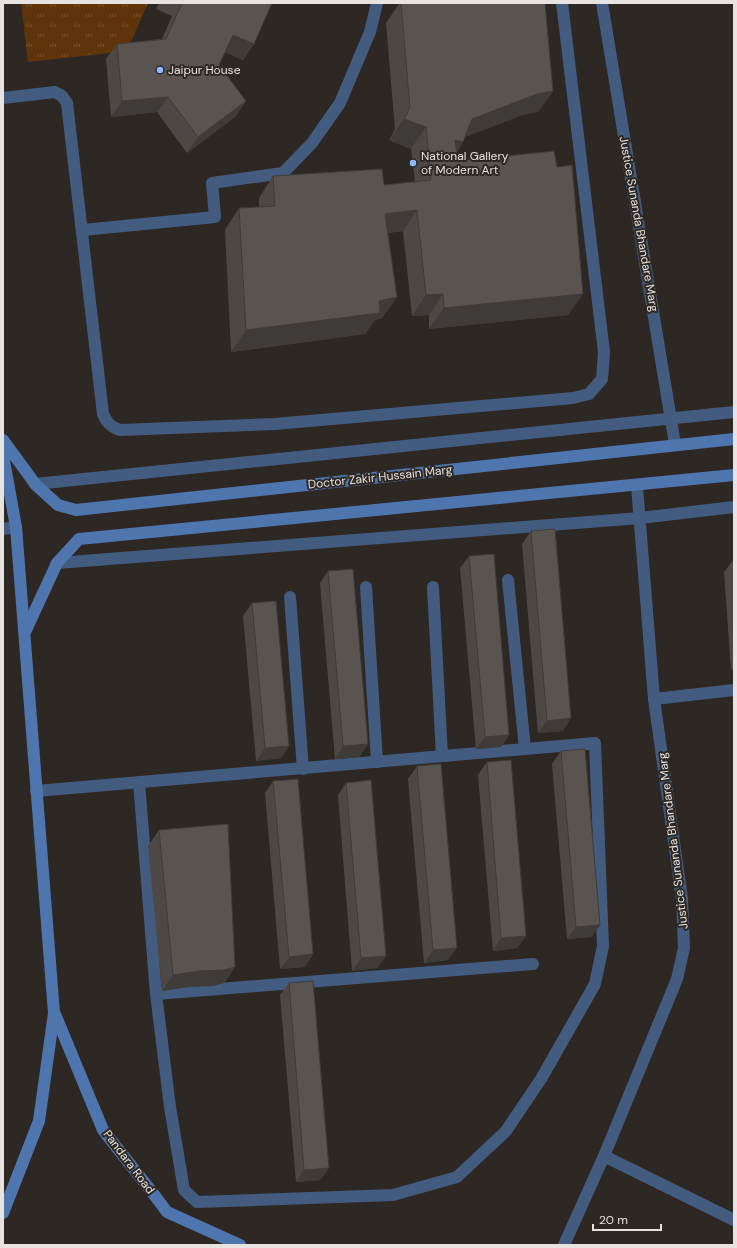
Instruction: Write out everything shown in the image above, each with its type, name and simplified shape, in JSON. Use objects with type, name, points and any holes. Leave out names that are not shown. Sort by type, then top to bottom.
[{"type":"main road","name":"Doctor Zakir Hussain Marg","points":[[3,440],[35,484],[58,505],[76,510],[675,444],[734,439]]},
{"type":"main road","points":[[3,455],[16,527],[26,630],[36,791],[54,1013],[39,1121],[3,1212]]},
{"type":"main road","points":[[26,630],[56,563],[79,539],[637,486],[734,475]]},
{"type":"main road","name":"Pandara Road","points":[[54,1013],[103,1130],[154,1196],[167,1212],[240,1245]]},
{"type":"street","points":[[83,230],[215,217],[212,183],[283,173],[312,143],[340,103],[370,32],[377,3]]},
{"type":"street","points":[[3,98],[55,92],[62,96],[67,103],[83,230],[103,414],[107,422],[120,430],[275,424],[573,398],[589,394],[602,379],[604,352],[562,3]]},
{"type":"street","name":"Justice Sunanda Bhandare Marg","points":[[602,3],[675,444]]},
{"type":"street","points":[[35,484],[734,412]]},
{"type":"street","name":"Justice Sunanda Bhandare Marg","points":[[564,1245],[604,1156],[678,979],[684,948],[682,899],[654,700],[637,486]]},
{"type":"street","points":[[56,563],[640,518],[734,507]]},
{"type":"street","points":[[3,529],[16,527]]},
{"type":"street","points":[[508,580],[525,749]]},
{"type":"street","points":[[366,587],[377,762]]},
{"type":"street","points":[[433,587],[442,756]]},
{"type":"street","points":[[290,597],[303,769]]},
{"type":"street","points":[[654,700],[734,690]]},
{"type":"street","points":[[36,791],[139,782],[303,769],[595,743],[603,946],[595,984],[541,1080],[506,1131],[458,1176],[393,1195],[197,1202],[184,1190],[170,1107],[156,994],[139,782]]},
{"type":"street","points":[[156,994],[533,964]]},
{"type":"street","points":[[604,1156],[734,1220]]},
{"type":"green space","points":[[21,3],[148,3],[127,51],[28,62]]},
{"type":"building","name":"Jaipur House","points":[[182,3],[272,3],[254,44],[233,35],[219,65],[246,101],[198,137],[168,97],[122,101],[117,44],[166,39]]},
{"type":"building","points":[[401,3],[545,3],[553,91],[537,94],[472,119],[463,142],[455,140],[458,161],[554,151],[557,167],[572,165],[583,294],[444,308],[443,294],[426,295],[417,210],[385,214],[397,297],[379,301],[380,313],[246,330],[239,208],[275,206],[273,176],[382,169],[384,185],[431,180],[426,127],[404,119],[410,108]]},
{"type":"building","points":[[555,529],[571,718],[547,721],[531,531]]},
{"type":"building","points":[[494,554],[509,735],[485,737],[469,556]]},
{"type":"building","points":[[353,569],[368,744],[343,746],[328,571]]},
{"type":"building","points":[[276,601],[289,746],[265,748],[252,603]]},
{"type":"building","points":[[585,749],[600,925],[576,927],[561,751]]},
{"type":"building","points":[[511,760],[526,936],[501,938],[487,762]]},
{"type":"building","points":[[441,764],[457,948],[433,950],[417,766]]},
{"type":"building","points":[[298,779],[313,954],[289,957],[273,781]]},
{"type":"building","points":[[371,780],[386,956],[361,958],[346,783]]},
{"type":"building","points":[[228,824],[235,967],[224,970],[199,971],[173,975],[159,830]]},
{"type":"building","points":[[313,981],[329,1168],[304,1170],[289,983]]},
{"type":"place","name":"Jaipur House","points":[[160,70]]},
{"type":"place","name":"National Gallery of Modern Art","points":[[413,163]]}]
